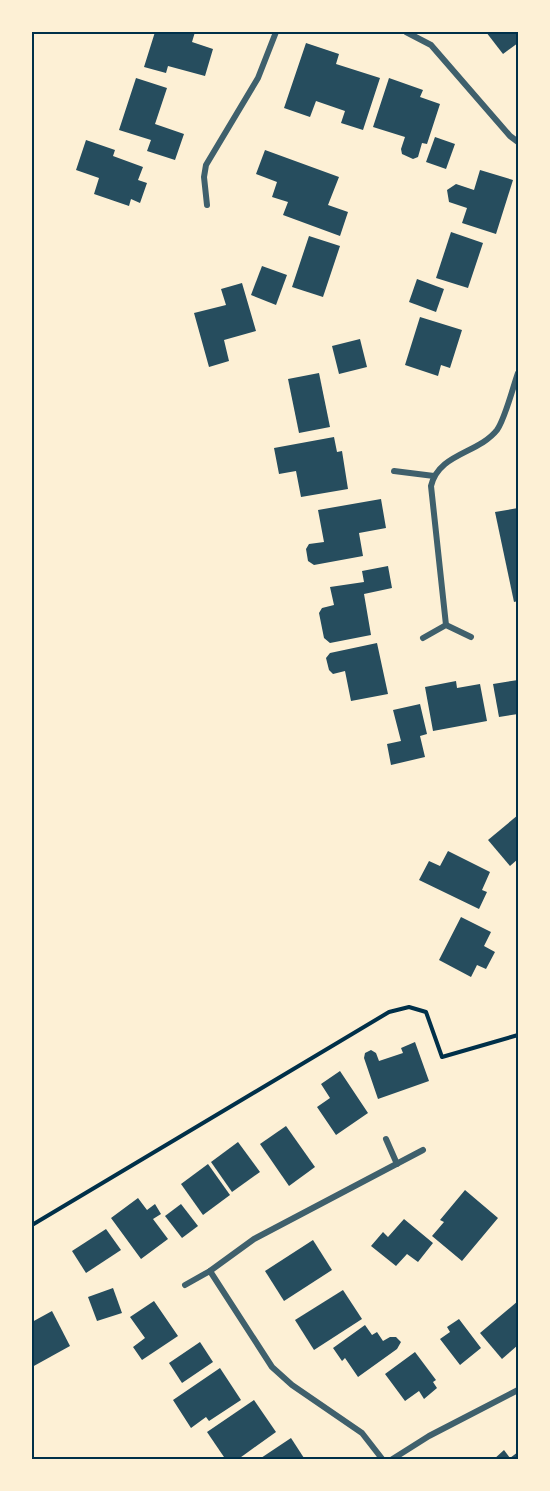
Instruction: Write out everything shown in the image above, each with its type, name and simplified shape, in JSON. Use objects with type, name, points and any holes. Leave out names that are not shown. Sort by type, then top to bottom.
[{"type":"street","points":[[207,205],[204,177],[206,165],[258,78],[276,32]]},
{"type":"street","points":[[406,32],[431,45],[510,136],[519,142]]},
{"type":"street","points":[[447,625],[431,486],[441,466],[452,458],[485,443],[498,428],[519,373]]},
{"type":"street","points":[[394,471],[434,476]]},
{"type":"street","points":[[447,625],[471,637]]},
{"type":"street","points":[[423,638],[447,625]]},
{"type":"street","points":[[386,1139],[397,1164]]},
{"type":"street","points":[[185,1285],[210,1271],[254,1239],[423,1150]]},
{"type":"street","points":[[210,1271],[272,1367],[292,1385],[362,1433],[383,1460]]},
{"type":"street","points":[[391,1460],[429,1436],[519,1390]]},
{"type":"path","points":[[32,1226],[389,1012],[409,1007],[426,1012],[442,1058],[519,1035]]},
{"type":"building","points":[[155,32],[195,32],[192,42],[213,49],[205,76],[168,66],[166,73],[144,67]]},
{"type":"building","points":[[486,32],[518,32],[518,43],[503,54]]},
{"type":"building","points":[[306,43],[339,54],[336,64],[380,78],[363,130],[341,123],[345,111],[316,101],[310,117],[284,108]]},
{"type":"building","points":[[136,78],[167,88],[155,124],[184,134],[175,160],[147,151],[151,140],[119,130]]},
{"type":"building","points":[[389,78],[423,90],[420,97],[440,104],[427,144],[422,143],[418,157],[413,159],[402,154],[401,149],[405,137],[373,127]]},
{"type":"building","points":[[435,137],[455,144],[446,169],[426,162]]},
{"type":"building","points":[[86,140],[115,150],[113,156],[143,167],[138,180],[147,183],[140,203],[131,199],[129,206],[94,194],[99,178],[76,170]]},
{"type":"building","points":[[265,150],[339,177],[328,205],[348,212],[340,236],[283,215],[288,202],[272,197],[277,182],[256,174]]},
{"type":"building","points":[[480,170],[513,180],[496,234],[462,223],[467,208],[449,202],[447,190],[456,184],[474,190]]},
{"type":"building","points":[[451,232],[483,243],[468,288],[436,278]]},
{"type":"building","points":[[309,236],[340,246],[323,297],[292,287]]},
{"type":"building","points":[[262,266],[287,275],[276,305],[251,295]]},
{"type":"building","points":[[417,279],[444,289],[436,312],[409,302]]},
{"type":"building","points":[[242,283],[256,331],[224,340],[229,361],[209,367],[194,313],[226,305],[221,289]]},
{"type":"building","points":[[420,317],[462,330],[450,368],[441,365],[438,376],[405,365]]},
{"type":"building","points":[[360,339],[367,367],[339,374],[332,346]]},
{"type":"building","points":[[319,373],[330,427],[299,433],[288,379]]},
{"type":"building","points":[[334,437],[337,452],[342,451],[348,489],[301,497],[296,471],[279,474],[274,448]]},
{"type":"building","points":[[381,499],[386,528],[359,533],[363,556],[314,565],[308,561],[306,549],[309,544],[324,542],[318,510]]},
{"type":"building","points":[[518,508],[518,601],[514,602],[495,512]]},
{"type":"building","points":[[388,566],[392,588],[364,594],[371,635],[330,643],[324,638],[319,613],[322,608],[334,605],[330,587],[364,582],[362,571]]},
{"type":"building","points":[[377,643],[388,694],[351,701],[345,671],[333,674],[329,670],[326,658],[330,653]]},
{"type":"building","points":[[518,680],[518,714],[499,717],[493,684]]},
{"type":"building","points":[[456,681],[457,688],[480,684],[487,721],[433,731],[425,687]]},
{"type":"building","points":[[420,704],[427,734],[420,736],[425,757],[391,765],[387,744],[401,741],[393,710]]},
{"type":"building","points":[[518,815],[518,859],[510,866],[488,840]]},
{"type":"building","points":[[448,851],[490,872],[482,890],[487,892],[479,909],[419,880],[429,861],[440,866]]},
{"type":"building","points":[[461,917],[491,932],[484,946],[495,952],[486,969],[477,965],[471,977],[439,960]]},
{"type":"building","points":[[415,1042],[429,1081],[378,1099],[364,1058],[365,1053],[371,1050],[376,1053],[379,1061],[403,1053],[401,1048]]},
{"type":"building","points":[[340,1071],[368,1113],[336,1135],[317,1107],[330,1098],[321,1084]]},
{"type":"building","points":[[286,1126],[315,1167],[289,1186],[260,1144]]},
{"type":"building","points":[[238,1142],[260,1172],[232,1192],[211,1162]]},
{"type":"building","points":[[208,1164],[230,1195],[203,1215],[181,1184]]},
{"type":"building","points":[[465,1190],[498,1218],[462,1261],[432,1236],[444,1222],[440,1220]]},
{"type":"building","points":[[138,1198],[147,1210],[155,1204],[161,1214],[153,1219],[168,1239],[141,1259],[111,1218]]},
{"type":"building","points":[[181,1204],[198,1226],[182,1238],[165,1216]]},
{"type":"building","points":[[404,1219],[433,1243],[418,1262],[407,1254],[396,1266],[371,1246],[383,1232],[388,1237]]},
{"type":"building","points":[[106,1229],[121,1250],[86,1273],[72,1251]]},
{"type":"building","points":[[313,1240],[332,1270],[284,1301],[265,1271]]},
{"type":"building","points":[[113,1288],[122,1313],[97,1321],[88,1297]]},
{"type":"building","points":[[343,1290],[362,1319],[314,1350],[295,1320]]},
{"type":"building","points":[[154,1301],[178,1336],[142,1360],[133,1347],[145,1338],[130,1317]]},
{"type":"building","points":[[518,1301],[518,1345],[502,1359],[480,1333]]},
{"type":"building","points":[[52,1311],[70,1346],[32,1367],[32,1322]]},
{"type":"building","points":[[459,1319],[481,1348],[460,1365],[440,1339],[450,1332],[447,1327]]},
{"type":"building","points":[[365,1325],[372,1335],[377,1332],[383,1341],[396,1337],[401,1342],[397,1349],[358,1377],[345,1358],[342,1361],[333,1348]]},
{"type":"building","points":[[200,1342],[213,1362],[182,1383],[169,1363]]},
{"type":"building","points":[[415,1352],[436,1380],[433,1382],[437,1388],[424,1399],[419,1391],[405,1401],[385,1374]]},
{"type":"building","points":[[220,1368],[241,1400],[209,1421],[206,1417],[191,1428],[173,1400]]},
{"type":"building","points":[[254,1400],[276,1432],[237,1460],[226,1460],[207,1432]]},
{"type":"building","points":[[291,1438],[304,1458],[301,1460],[258,1460]]},
{"type":"building","points":[[504,1450],[510,1458],[518,1452],[518,1460],[493,1460]]}]
